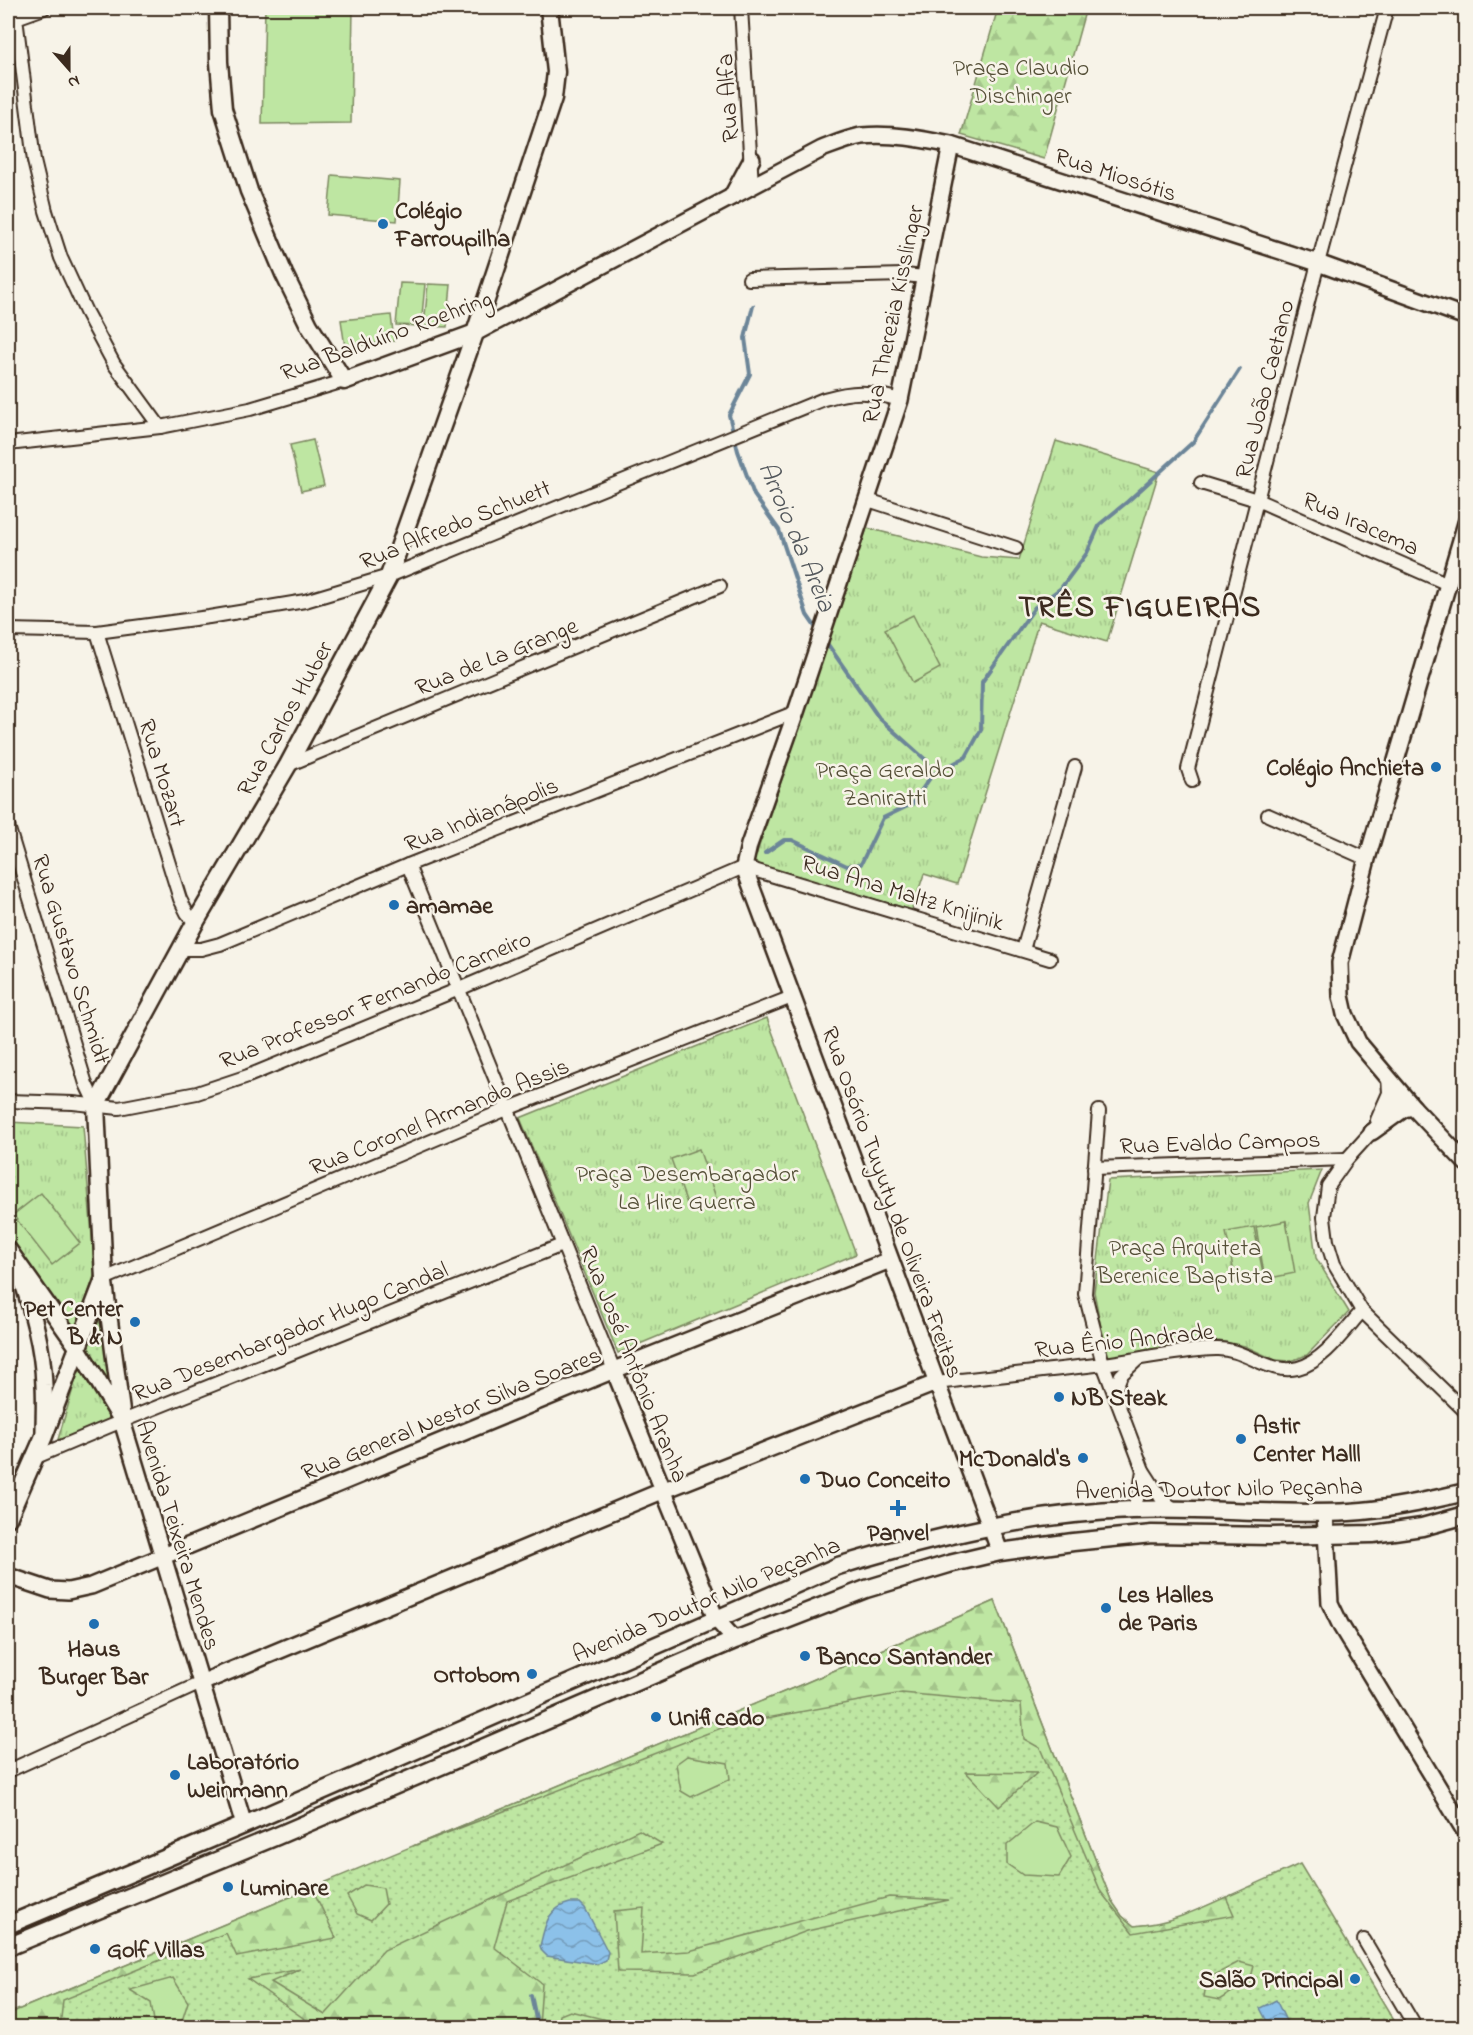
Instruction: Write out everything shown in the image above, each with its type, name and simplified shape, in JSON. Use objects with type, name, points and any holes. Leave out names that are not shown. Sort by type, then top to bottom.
[{"type":"main road","points":[[218,8],[223,110],[249,191],[284,274],[309,325],[344,381]]},
{"type":"main road","name":"Rua Carlos Huber","points":[[96,1105],[195,923],[288,765],[389,576],[475,333],[553,98],[556,72],[549,8]]},
{"type":"main road","name":"Rua Balduíno Roehring","points":[[344,381],[475,333]]},
{"type":"main road","points":[[8,1518],[44,1436],[104,1279],[96,1105]]},
{"type":"main road","name":"Avenida Doutor Nilo Peçanha","points":[[8,1925],[838,1566],[906,1546],[991,1526],[1065,1514],[1133,1509],[1325,1513],[1415,1504],[1466,1492]]},
{"type":"main road","name":"Avenida Doutor Nilo Peçanha","points":[[8,1947],[735,1640],[866,1589],[949,1564],[1000,1552],[1152,1534],[1373,1533],[1422,1527],[1466,1515]]},
{"type":"main road","points":[[222,1857],[236,1843],[244,1824]]},
{"type":"street","points":[[17,13],[44,8]]},
{"type":"street","name":"Rua Alfa","points":[[741,8],[753,185]]},
{"type":"street","name":"Rua João Caetano","points":[[1192,781],[1188,769],[1318,263],[1387,8]]},
{"type":"street","points":[[8,34],[17,13]]},
{"type":"street","points":[[17,13],[34,161],[46,211],[61,258],[114,364],[160,427]]},
{"type":"street","name":"Rua Miosótis","points":[[753,185],[822,149],[862,136],[923,139],[951,145],[1318,263],[1466,317]]},
{"type":"street","name":"Rua Therezia Kisslinger","points":[[744,867],[748,845],[796,712],[900,400],[951,145]]},
{"type":"street","points":[[732,196],[752,159]]},
{"type":"street","name":"Rua Balduíno Roehring","points":[[475,333],[753,185]]},
{"type":"street","points":[[749,279],[904,275],[925,277]]},
{"type":"street","name":"Rua Balduíno Roehring","points":[[8,444],[160,427],[250,409],[344,381]]},
{"type":"street","name":"Rua Alfredo Schuett","points":[[8,630],[97,632],[305,601],[389,576],[824,399],[850,392],[874,393],[900,400]]},
{"type":"street","name":"Rua Iracema","points":[[1201,483],[1257,500],[1448,584]]},
{"type":"street","points":[[868,500],[1016,548]]},
{"type":"street","points":[[1466,523],[1367,859],[1340,963],[1341,996],[1345,1014],[1358,1042],[1413,1107],[1466,1163]]},
{"type":"street","name":"Rua de La Grange","points":[[288,765],[720,586]]},
{"type":"street","name":"Rua Mozart","points":[[97,632],[180,899],[195,923]]},
{"type":"street","name":"Rua Indianápolis","points":[[181,949],[201,949],[220,944],[408,865],[796,712]]},
{"type":"street","points":[[1023,950],[1075,767]]},
{"type":"street","points":[[1268,815],[1367,859]]},
{"type":"street","name":"Rua Gustavo Schmidt","points":[[8,826],[86,1084],[96,1105]]},
{"type":"street","name":"Rua José Antônio Aranha","points":[[408,865],[716,1619],[735,1640]]},
{"type":"street","name":"Rua Ana Maltz Knijinik","points":[[744,867],[1050,959]]},
{"type":"street","name":"Rua Professor Fernando Carneiro","points":[[8,1101],[119,1108],[197,1093],[248,1076],[459,989],[744,867]]},
{"type":"street","name":"Rua Osório Tuyuty de Oliveira Freitas","points":[[744,867],[1000,1552]]},
{"type":"street","name":"Rua Coronel Armando Assis","points":[[104,1279],[507,1109],[792,997]]},
{"type":"street","points":[[1372,1132],[1389,1093],[1388,1077]]},
{"type":"street","points":[[1400,1091],[1396,1105],[1347,1159],[1328,1186],[1324,1216],[1327,1241],[1334,1264],[1362,1311],[1466,1412]]},
{"type":"street","points":[[1372,1132],[1404,1109],[1413,1107]]},
{"type":"street","points":[[1099,1111],[1085,1294],[1103,1364],[1143,1470],[1163,1501],[1177,1510]]},
{"type":"street","name":"Rua Evaldo Campos","points":[[1094,1168],[1347,1159]]},
{"type":"street","points":[[8,1240],[30,1303],[41,1353],[44,1385],[44,1436]]},
{"type":"street","name":"Rua Desembargador Hugo Candal","points":[[34,1458],[562,1245]]},
{"type":"street","name":"Avenida Teixeira Mendes","points":[[11,1253],[78,1348],[122,1421],[244,1824]]},
{"type":"street","name":"Rua General Nestor Silva Soares","points":[[8,1576],[50,1590],[68,1591],[91,1586],[614,1370],[890,1260]]},
{"type":"street","points":[[104,1279],[122,1421]]},
{"type":"street","name":"Rua Ênio Andrade","points":[[936,1383],[1213,1349],[1225,1349],[1244,1354],[1276,1368],[1297,1368],[1318,1359],[1362,1311]]},
{"type":"street","points":[[1114,1393],[1121,1375],[1138,1359]]},
{"type":"street","points":[[8,1771],[201,1683],[662,1491],[936,1383]]},
{"type":"street","points":[[1133,1509],[1140,1491],[1143,1470]]},
{"type":"street","points":[[1325,1513],[1330,1603],[1466,1833]]},
{"type":"street","points":[[1364,1940],[1416,2028]]},
{"type":"green space","points":[[265,8],[353,8],[351,123],[262,124]]},
{"type":"green space","name":"Praça Claudio Dischinger","points":[[998,8],[1086,8],[1044,159],[961,135]]},
{"type":"green space","points":[[332,175],[400,181],[397,221],[328,215]]},
{"type":"green space","points":[[400,283],[425,284],[421,326],[396,325]]},
{"type":"green space","points":[[428,284],[451,285],[447,327],[424,326]]},
{"type":"green space","points":[[391,315],[394,341],[345,347],[341,320]]},
{"type":"green space","points":[[313,440],[324,486],[301,491],[290,445]]},
{"type":"green space","name":"Praça Geraldo Zaniratti","points":[[1056,441],[1159,472],[1107,642],[1039,621],[957,884],[924,874],[912,910],[753,864],[867,528],[981,557],[1019,560]]},
{"type":"green space","points":[[913,615],[940,668],[913,683],[885,629]]},
{"type":"green space","name":"Praça Desembargador La Hire Guerra","points":[[767,1018],[856,1254],[618,1353],[520,1118]]},
{"type":"green space","points":[[8,1122],[83,1126],[95,1273],[76,1332],[11,1246],[8,1236]]},
{"type":"green space","points":[[699,1149],[718,1203],[690,1212],[671,1159]]},
{"type":"green space","name":"Praça Arquiteta Berenice Baptista","points":[[1322,1170],[1309,1203],[1316,1258],[1349,1312],[1307,1355],[1291,1361],[1275,1360],[1245,1346],[1219,1341],[1107,1357],[1094,1292],[1108,1180]]},
{"type":"green space","points":[[41,1193],[80,1243],[52,1265],[13,1215]]},
{"type":"green space","points":[[1286,1221],[1295,1273],[1265,1279],[1256,1227]]},
{"type":"green space","points":[[1254,1227],[1264,1278],[1236,1283],[1226,1232]]},
{"type":"green space","points":[[102,1295],[118,1405],[83,1348]]},
{"type":"green space","points":[[82,1358],[113,1419],[57,1443]]},
{"type":"green space","points":[[995,1601],[1111,1900],[1122,1916],[1134,1926],[1180,1918],[1300,1864],[1398,2027],[8,2028],[8,2014],[803,1684]]},
{"type":"green space","points":[[995,1601],[1111,1900],[1122,1916],[1134,1926],[1159,1922],[1192,1912],[1226,1897],[1234,1915],[1133,1933],[1101,1892],[1040,1748],[1024,1739],[1021,1704],[902,1693],[729,1725],[413,1846],[803,1684]]},
{"type":"green space","points":[[687,1756],[728,1763],[730,1779],[691,1797],[681,1791],[676,1764]]},
{"type":"green space","points":[[966,1772],[1037,1773],[999,1807]]},
{"type":"green space","points":[[1035,1822],[1057,1827],[1071,1857],[1059,1877],[1023,1875],[1007,1864],[1007,1845]]},
{"type":"green space","points":[[639,1830],[662,1844],[507,1901],[494,1947],[542,1984],[539,2027],[316,2027],[248,1979],[301,1969],[271,1982],[325,2015],[384,1950]]},
{"type":"green space","points":[[364,1885],[383,1888],[386,1904],[371,1920],[357,1914],[347,1896]]},
{"type":"green space","points":[[312,1888],[336,1938],[237,1957],[226,1933],[63,2000],[60,2027],[8,2027],[8,2014]]},
{"type":"green space","points":[[889,1897],[949,1900],[807,1931],[695,1973],[618,1972],[614,1911],[644,1908],[641,1954],[689,1951]]},
{"type":"green space","points":[[1239,1962],[1254,1966],[1250,1981],[1219,2000],[1204,1997],[1207,1979]]},
{"type":"green space","points":[[173,1978],[188,2002],[180,2027],[155,2027],[151,2003],[130,1990]]},
{"type":"green space","points":[[570,2011],[607,2020],[607,2027],[558,2027],[560,2015]]},
{"type":"water","points":[[570,1903],[580,1903],[585,1908],[608,1952],[606,1960],[598,1964],[547,1956],[542,1951],[540,1946],[548,1919],[556,1909]]},
{"type":"water","points":[[1276,2000],[1289,2027],[1270,2027],[1260,2008]]},
{"type":"waterway","name":"Arroio da Areia","points":[[753,306],[745,338],[750,374],[729,415],[738,451],[754,495],[779,530],[807,615],[818,631]]},
{"type":"waterway","points":[[932,775],[966,757],[981,730],[982,682],[1035,607],[1061,588],[1087,553],[1100,524],[1193,442],[1240,369]]},
{"type":"waterway","name":"Arroio da Areia","points":[[765,853],[784,840],[792,840],[847,866],[861,864],[883,818],[912,804],[932,775],[927,761],[879,718],[824,639]]},
{"type":"waterway","name":"Arroio da Areia","points":[[531,1995],[538,2028]]},
{"type":"place","name":"Colégio Farroupilha","points":[[383,224]]},
{"type":"place","name":"Colégio Anchieta","points":[[1436,767]]},
{"type":"place","name":"amamae","points":[[394,905]]},
{"type":"place","name":"Pet Center B & N","points":[[135,1322]]},
{"type":"place","name":"NB Steak","points":[[1059,1397]]},
{"type":"place","name":"Astir Center Malll","points":[[1241,1439]]},
{"type":"place","name":"McDonald's","points":[[1083,1458]]},
{"type":"place","name":"Duo Conceito","points":[[805,1479]]},
{"type":"place","name":"Panvel","points":[[898,1508]]},
{"type":"place","name":"Les Halles de Paris","points":[[1106,1608]]},
{"type":"place","name":"Haus Burger Bar","points":[[94,1624]]},
{"type":"place","name":"Banco Santander","points":[[805,1656]]},
{"type":"place","name":"Ortobom","points":[[532,1674]]},
{"type":"place","name":"Unificado","points":[[656,1717]]},
{"type":"place","name":"Laboratório Weinmann","points":[[175,1775]]},
{"type":"place","name":"Luminare","points":[[228,1887]]},
{"type":"place","name":"Golf Villas","points":[[95,1949]]},
{"type":"place","name":"Salão Principal","points":[[1355,1979]]},
{"type":"district","name":"TRÊS FIGUEIRAS","points":[[1140,606]]}]
